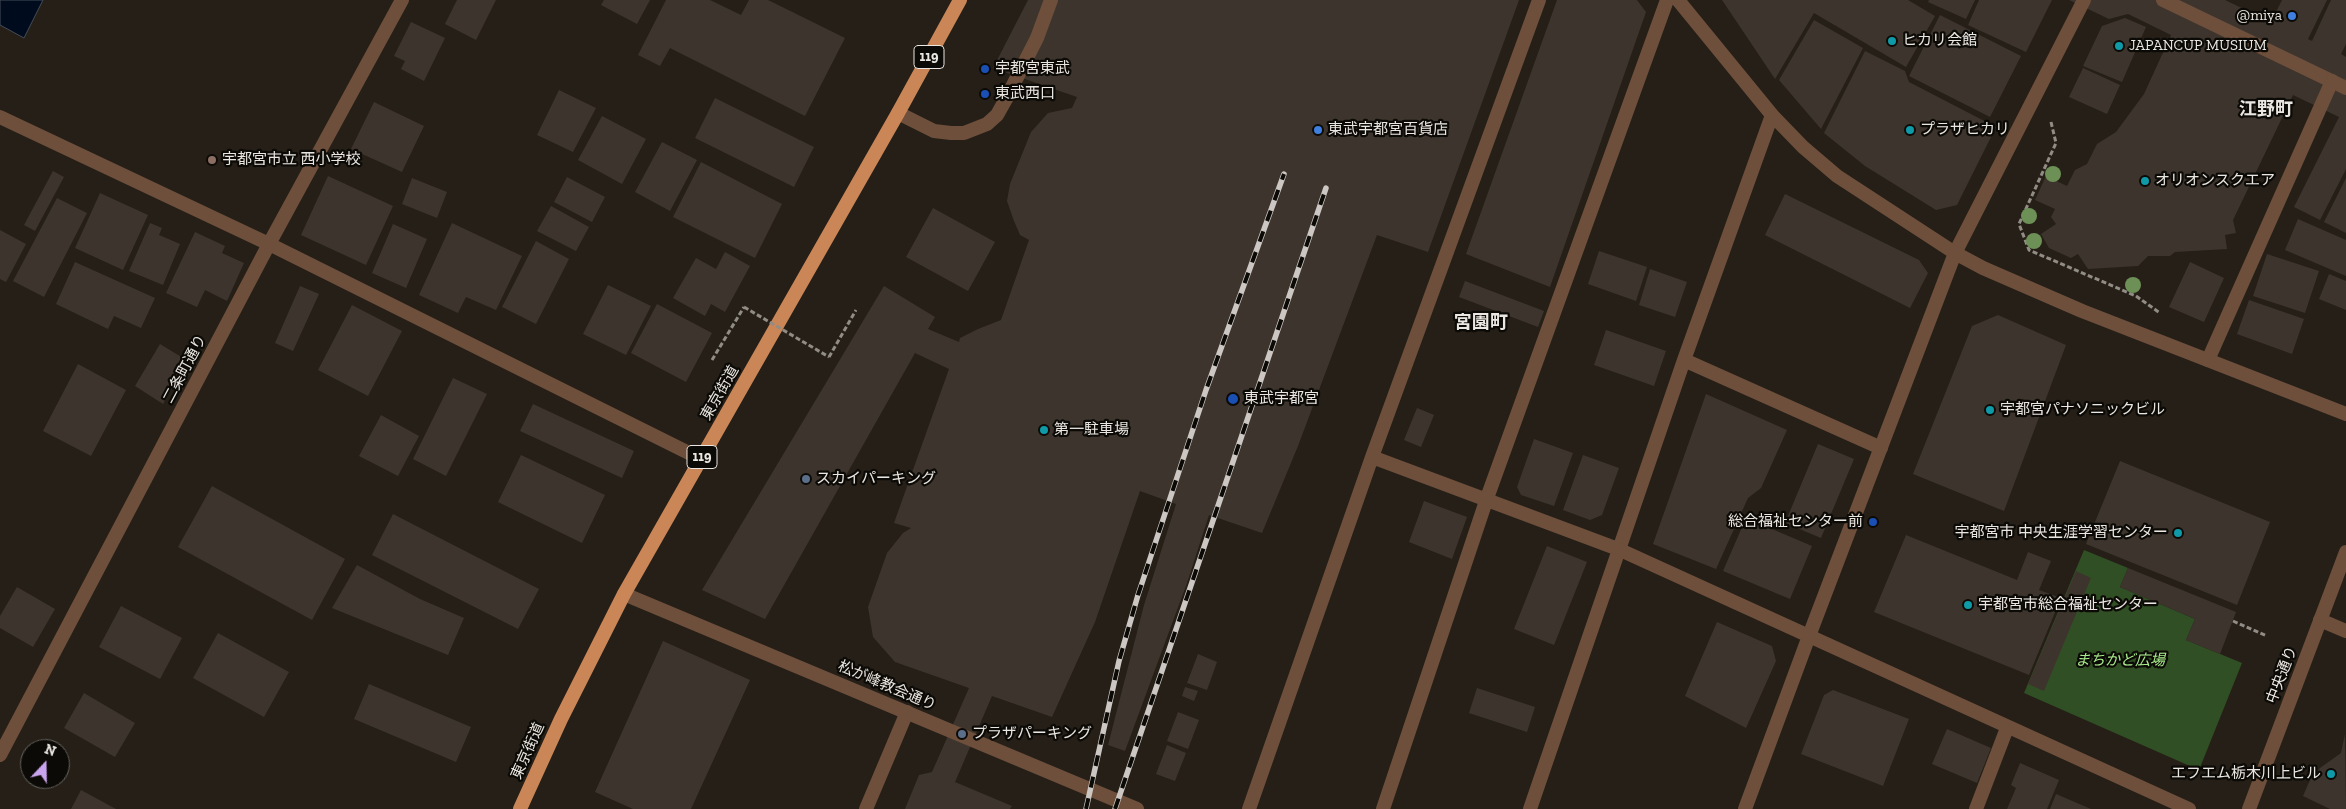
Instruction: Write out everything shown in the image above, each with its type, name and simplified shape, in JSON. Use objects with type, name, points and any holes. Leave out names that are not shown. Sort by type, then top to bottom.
[{"type":"highway","name":"東京街道","points":[[520,809],[561,719],[624,594],[898,113],[960,0]]},
{"type":"street","name":"二条町通り","points":[[0,755],[269,244],[402,0]]},
{"type":"street","points":[[898,113],[934,130],[951,133],[964,133],[988,124],[997,115],[1006,100],[1037,38],[1051,0]]},
{"type":"street","points":[[1249,809],[1372,457],[1539,0]]},
{"type":"street","points":[[1383,809],[1487,498],[1668,0]]},
{"type":"street","points":[[1678,0],[1772,115],[1803,147],[1836,176],[1955,253],[1983,268],[2082,310],[2346,414]]},
{"type":"street","points":[[1746,809],[1809,636],[1955,253],[2084,0]]},
{"type":"street","points":[[2164,0],[2346,88]]},
{"type":"street","points":[[2208,360],[2332,81]]},
{"type":"street","points":[[1530,809],[1684,360],[1772,115]]},
{"type":"street","points":[[1,119],[269,244],[701,459]]},
{"type":"street","points":[[1684,360],[1881,448]]},
{"type":"street","points":[[1372,457],[1487,498],[1618,550],[2189,809]]},
{"type":"street","name":"中央通り","points":[[2249,809],[2346,552]]},
{"type":"street","name":"松が峰教会通り","points":[[624,594],[1137,809]]},
{"type":"street","points":[[2320,620],[2346,631]]},
{"type":"street","points":[[866,809],[906,712]]},
{"type":"street","points":[[1976,809],[2007,728]]},
{"type":"path","points":[[2050,119],[2056,143],[2019,224],[2029,250],[2136,296],[2163,316]]},
{"type":"path","points":[[712,360],[744,307],[829,357],[856,310]]},
{"type":"path","points":[[2233,621],[2267,636]]},
{"type":"green space","name":"まちかど広場","points":[[2084,550],[2128,568],[2120,587],[2195,619],[2186,640],[2242,663],[2199,770],[2024,693]]},
{"type":"water","points":[[0,0],[43,0],[24,38],[0,25]]},
{"type":"building","points":[[457,0],[496,0],[476,40],[445,24]]},
{"type":"building","points":[[604,0],[650,0],[637,24],[601,5]]},
{"type":"building","points":[[666,0],[710,0],[741,15],[749,0],[768,0],[845,38],[805,116],[670,48],[660,66],[638,55]]},
{"type":"building","points":[[1028,0],[1519,0],[1428,252],[1377,235],[1298,446],[1262,533],[1209,515],[1187,583],[1125,751],[1108,745],[1144,605],[1176,504],[1140,491],[1095,622],[1052,717],[992,696],[955,782],[1012,806],[1010,809],[905,809],[919,775],[932,772],[969,688],[895,662],[873,637],[868,607],[887,553],[903,533],[911,528],[894,523],[949,369],[915,353],[765,619],[702,590],[884,286],[935,317],[928,329],[959,342],[960,338],[1001,320],[1029,240],[1020,235],[1007,201],[1010,184],[1031,132],[1048,113],[1072,108],[1077,97],[993,68]]},
{"type":"building","points":[[1557,0],[1637,0],[1646,12],[1550,287],[1466,254]]},
{"type":"building","name":"ヒカリ会館","points":[[1722,0],[1908,0],[1935,16],[1906,67],[1814,13],[1775,79]]},
{"type":"building","points":[[1929,0],[1975,0],[1966,19],[1928,2]]},
{"type":"building","points":[[1979,0],[2052,0],[2026,52],[1968,25]]},
{"type":"building","points":[[2069,0],[2225,0],[2271,22],[2282,0],[2327,0],[2308,39],[2312,41],[2331,0],[2346,0],[2346,44],[2341,54],[2346,57],[2346,169],[2320,220],[2294,207],[2339,117],[2293,95],[2233,220],[2236,233],[2225,235],[2227,249],[2175,252],[2170,256],[2148,256],[2138,266],[2088,269],[2078,254],[2071,258],[2049,248],[2041,234],[2056,224],[2051,217],[2055,209],[2035,200],[2046,176],[2067,186],[2075,170],[2087,164],[2097,144],[2116,132],[2144,94],[2171,35],[2128,14],[2109,19]]},
{"type":"building","points":[[1940,15],[2021,56],[1990,117],[1909,76]]},
{"type":"building","points":[[2125,18],[2146,27],[2122,82],[2083,66],[2102,26]]},
{"type":"building","points":[[1814,20],[1863,48],[1821,129],[1779,80]]},
{"type":"building","points":[[411,22],[445,38],[424,81],[401,69],[405,61],[394,56]]},
{"type":"building","name":"プラザヒカリ","points":[[1865,51],[1905,71],[1909,82],[1996,127],[1957,205],[1936,210],[1865,166],[1824,133]]},
{"type":"building","points":[[2083,68],[2120,85],[2107,114],[2069,97]]},
{"type":"building","points":[[559,90],[596,108],[573,152],[537,135]]},
{"type":"building","points":[[715,98],[814,147],[794,187],[695,138]]},
{"type":"building","points":[[374,102],[424,126],[402,172],[351,149]]},
{"type":"building","points":[[602,116],[646,139],[622,184],[578,160]]},
{"type":"building","points":[[662,142],[697,160],[670,211],[635,192]]},
{"type":"building","points":[[701,162],[782,204],[755,258],[673,217]]},
{"type":"building","points":[[53,171],[64,177],[35,231],[24,225]]},
{"type":"building","points":[[328,176],[393,206],[366,265],[301,235]]},
{"type":"building","points":[[567,177],[605,197],[592,222],[554,202]]},
{"type":"building","points":[[412,178],[447,192],[437,218],[402,204]]},
{"type":"building","points":[[2346,178],[2346,233],[2324,222]]},
{"type":"building","points":[[100,193],[148,215],[123,270],[75,248]]},
{"type":"building","points":[[1785,194],[1919,260],[1928,273],[1910,308],[1765,235]]},
{"type":"building","points":[[57,198],[87,213],[44,297],[13,281]]},
{"type":"building","points":[[551,206],[589,227],[576,251],[537,231]]},
{"type":"building","points":[[933,208],[995,242],[968,291],[906,257]]},
{"type":"building","points":[[2298,219],[2346,240],[2346,276],[2285,250]]},
{"type":"building","points":[[150,223],[162,228],[159,235],[180,244],[163,285],[129,271]]},
{"type":"building","points":[[452,223],[522,256],[496,310],[466,297],[458,313],[419,295]]},
{"type":"building","points":[[393,224],[427,239],[406,288],[372,273]]},
{"type":"building","points":[[0,230],[26,244],[6,282],[0,279]]},
{"type":"building","points":[[195,232],[225,246],[222,253],[244,263],[227,301],[205,290],[197,307],[166,293]]},
{"type":"building","points":[[536,241],[569,259],[536,324],[502,307]]},
{"type":"building","points":[[1599,251],[1647,267],[1636,301],[1588,284]]},
{"type":"building","points":[[725,252],[750,266],[725,312],[711,304],[705,316],[673,298],[696,258],[716,269]]},
{"type":"building","points":[[2267,254],[2319,271],[2305,313],[2253,296]]},
{"type":"building","points":[[75,262],[155,298],[141,328],[114,316],[108,329],[56,304]]},
{"type":"building","points":[[2190,262],[2224,278],[2204,322],[2169,307]]},
{"type":"building","points":[[1650,269],[1687,282],[1675,317],[1639,305]]},
{"type":"building","points":[[2329,274],[2346,281],[2346,310],[2319,299]]},
{"type":"building","points":[[1465,281],[1544,311],[1538,327],[1459,297]]},
{"type":"building","points":[[608,285],[651,306],[626,355],[583,334]]},
{"type":"building","points":[[300,286],[319,294],[293,351],[275,343]]},
{"type":"building","points":[[2249,300],[2304,319],[2292,354],[2237,334]]},
{"type":"building","points":[[657,304],[712,333],[686,382],[631,353]]},
{"type":"building","points":[[352,305],[402,331],[368,396],[318,370]]},
{"type":"building","name":"宇都宮パナソニックビル","points":[[1998,315],[2066,345],[2004,511],[1913,474],[1972,326]]},
{"type":"building","points":[[1606,330],[1666,351],[1654,386],[1594,365]]},
{"type":"building","points":[[160,344],[188,361],[163,404],[135,386]]},
{"type":"building","points":[[78,364],[126,390],[91,456],[43,431]]},
{"type":"building","points":[[453,378],[487,394],[446,476],[413,459]]},
{"type":"building","points":[[1706,394],[1787,430],[1761,488],[1748,498],[1716,569],[1653,544]]},
{"type":"building","points":[[533,404],[634,451],[622,478],[520,431]]},
{"type":"building","points":[[1417,408],[1434,415],[1421,447],[1404,440]]},
{"type":"building","points":[[381,415],[419,436],[398,476],[359,456]]},
{"type":"building","points":[[1534,439],[1573,453],[1554,506],[1521,495],[1517,487]]},
{"type":"building","points":[[1818,444],[1854,459],[1821,538],[1785,523]]},
{"type":"building","points":[[521,455],[605,495],[582,543],[498,502]]},
{"type":"building","points":[[1583,455],[1619,468],[1602,515],[1590,520],[1563,510]]},
{"type":"building","name":"宇都宮市 中央生涯学習センター","points":[[2120,461],[2270,522],[2237,605],[2086,544]]},
{"type":"building","points":[[212,486],[345,559],[312,620],[178,547]]},
{"type":"building","points":[[1424,501],[1467,517],[1452,559],[1409,542]]},
{"type":"building","points":[[393,514],[539,589],[518,629],[372,555]]},
{"type":"building","points":[[1746,518],[1812,546],[1790,599],[1723,571]]},
{"type":"building","name":"宇都宮市総合福祉センター","points":[[1906,535],[2017,580],[2028,552],[2051,561],[2039,590],[2061,598],[2029,675],[1874,612]]},
{"type":"building","points":[[1547,546],[1587,562],[1554,645],[1514,629]]},
{"type":"building","points":[[357,565],[420,599],[464,618],[448,655],[332,608]]},
{"type":"building","points":[[2128,568],[2236,612],[2220,654],[2186,640],[2195,619],[2120,587]]},
{"type":"building","points":[[2076,571],[2091,578],[2044,691],[2028,684]]},
{"type":"building","points":[[17,587],[55,609],[33,647],[0,628],[0,616]]},
{"type":"building","points":[[121,606],[182,638],[160,679],[99,647]]},
{"type":"building","points":[[1717,622],[1772,646],[1776,661],[1746,728],[1685,696]]},
{"type":"building","points":[[218,633],[289,672],[264,717],[193,678]]},
{"type":"building","points":[[663,641],[750,680],[691,809],[633,809],[595,792]]},
{"type":"building","points":[[1198,654],[1217,662],[1207,690],[1187,683]]},
{"type":"building","points":[[369,684],[471,727],[456,762],[354,719]]},
{"type":"building","points":[[1185,687],[1198,691],[1194,701],[1182,696]]},
{"type":"building","points":[[1477,688],[1535,707],[1527,732],[1469,713]]},
{"type":"building","points":[[1833,690],[1909,719],[1883,786],[1801,754],[1824,695]]},
{"type":"building","points":[[84,693],[135,723],[115,757],[64,728]]},
{"type":"building","points":[[1178,712],[1199,720],[1188,749],[1167,741]]},
{"type":"building","points":[[1947,729],[1991,748],[1977,783],[1932,764]]},
{"type":"building","name":"エフエム栃木川上ビル","points":[[2345,734],[2346,809],[2330,809],[2303,796],[2310,780],[2320,768],[2341,753]]},
{"type":"building","points":[[1167,745],[1186,753],[1175,781],[1156,774]]},
{"type":"building","points":[[2020,763],[2059,780],[2047,809],[2007,809],[2016,788],[2011,785]]},
{"type":"building","points":[[81,790],[116,809],[71,809]]},
{"type":"building","points":[[2056,794],[2091,809],[2050,809]]},
{"type":"railway","points":[[1086,809],[1119,661],[1138,595],[1206,390],[1284,174]]},
{"type":"railway","points":[[1115,809],[1326,188]]},
{"type":"place","name":"@miya","points":[[2292,16]]},
{"type":"place","name":"ヒカリ会館","points":[[1892,41]]},
{"type":"place","name":"JAPANCUP MUSIUM","points":[[2119,46]]},
{"type":"place","name":"宇都宮東武","points":[[985,69]]},
{"type":"place","name":"東武西口","points":[[985,94]]},
{"type":"place","name":"東武宇都宮百貨店","points":[[1318,130]]},
{"type":"place","name":"プラザヒカリ","points":[[1910,130]]},
{"type":"place","name":"宇都宮市立 西小学校","points":[[212,160]]},
{"type":"place","name":"オリオンスクエア","points":[[2145,181]]},
{"type":"place","name":"東武宇都宮","points":[[1233,399]]},
{"type":"place","name":"宇都宮パナソニックビル","points":[[1990,410]]},
{"type":"place","name":"第一駐車場","points":[[1044,430]]},
{"type":"place","name":"スカイパーキング","points":[[806,479]]},
{"type":"place","name":"総合福祉センター前","points":[[1873,522]]},
{"type":"place","name":"宇都宮市 中央生涯学習センター","points":[[2178,533]]},
{"type":"place","name":"宇都宮市総合福祉センター","points":[[1968,605]]},
{"type":"place","name":"プラザパーキング","points":[[962,734]]},
{"type":"place","name":"エフエム栃木川上ビル","points":[[2331,774]]},
{"type":"district","name":"江野町","points":[[2266,110]]},
{"type":"district","name":"宮園町","points":[[1481,323]]}]
